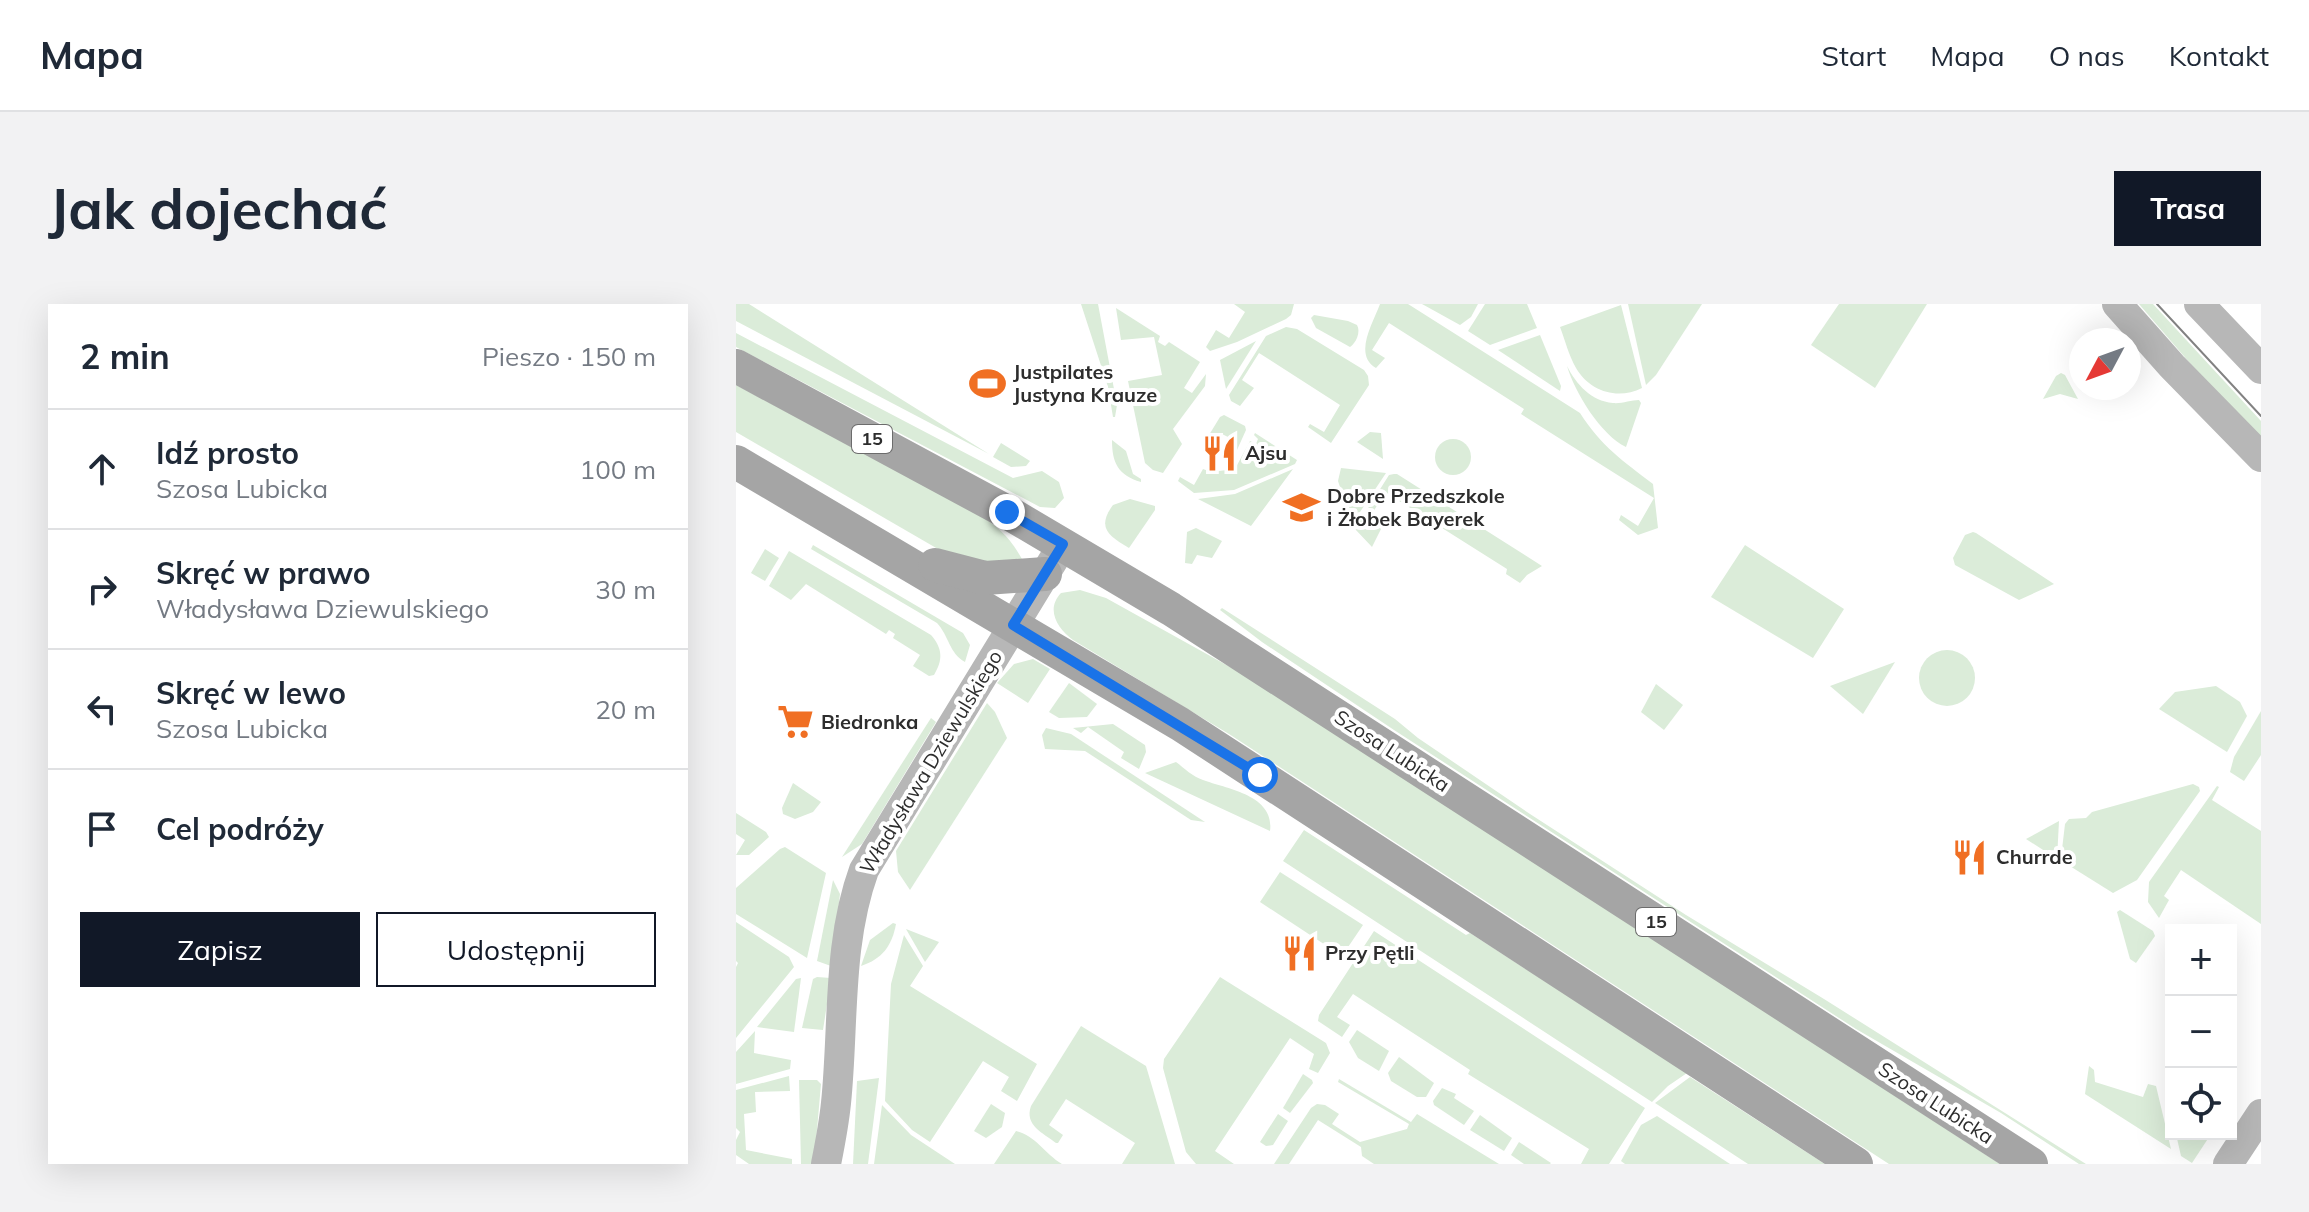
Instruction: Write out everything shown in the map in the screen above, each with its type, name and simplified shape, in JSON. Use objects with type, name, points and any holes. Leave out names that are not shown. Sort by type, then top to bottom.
[{"type":"main road","name":"Szosa Lubicka","points":[[736,366],[1063,544],[1269,671],[2031,1164]]},
{"type":"main road","points":[[736,462],[1260,775],[1856,1164]]},
{"type":"main road","points":[[885,550],[985,578],[1045,574]]},
{"type":"street","points":[[2117,304],[2172,366],[2261,457]]},
{"type":"street","points":[[2199,304],[2261,369]]},
{"type":"street","name":"Władysława Dziewulskiego","points":[[838,1164],[836,1104],[844,973],[852,911],[859,884],[875,849],[1063,544]]},
{"type":"street","name":"Władysława Dziewulskiego","points":[[826,1164],[836,1104]]},
{"type":"street","points":[[2228,1164],[2261,1114]]},
{"type":"green space","points":[[736,304],[749,304],[989,454],[736,321]]},
{"type":"green space","points":[[1081,304],[1098,304],[1117,405],[1115,417],[1108,387]]},
{"type":"green space","points":[[1234,304],[1294,304],[1291,315],[1286,319],[1210,351],[1206,347],[1216,330],[1229,338],[1245,312]]},
{"type":"green space","points":[[1380,304],[1408,304],[1580,413],[1604,444],[1653,484],[1658,528],[1638,535],[1619,520],[1621,515],[1638,526],[1654,498],[1521,414],[1524,409],[1389,323],[1372,350],[1385,358],[1376,368],[1369,362],[1365,347]]},
{"type":"green space","points":[[1422,304],[1478,304],[1471,317],[1460,325]]},
{"type":"green space","points":[[1485,304],[1527,304],[1537,328],[1490,345],[1468,331]]},
{"type":"green space","points":[[1628,304],[1702,304],[1656,375],[1646,385]]},
{"type":"green space","points":[[1839,304],[1927,304],[1875,388],[1811,345]]},
{"type":"green space","points":[[2139,304],[2153,304],[2261,421],[2261,437],[2195,369]]},
{"type":"green space","points":[[1621,305],[1642,388],[1624,393],[1605,392],[1589,383],[1576,368],[1560,327]]},
{"type":"green space","points":[[1116,308],[1160,336],[1158,342],[1165,346],[1169,342],[1200,362],[1184,388],[1192,393],[1206,374],[1205,386],[1173,429],[1182,444],[1163,473],[1145,463],[1128,381],[1162,375],[1154,337],[1121,340]]},
{"type":"green space","points":[[1314,315],[1357,325],[1358,334],[1354,343],[1350,347],[1316,328],[1311,318]]},
{"type":"green space","points":[[1286,327],[1297,329],[1364,370],[1368,376],[1369,385],[1331,443],[1308,427],[1310,424],[1324,432],[1340,405],[1259,353],[1242,380],[1254,388],[1240,406],[1231,401],[1229,395],[1266,336]]},
{"type":"green space","points":[[736,333],[1013,478],[1042,471],[1059,482],[1064,498],[1055,508],[1040,507],[736,347]]},
{"type":"green space","points":[[1540,335],[1561,386],[1560,391],[1498,350]]},
{"type":"green space","points":[[1256,341],[1226,389],[1220,360]]},
{"type":"green space","points":[[1567,366],[1580,385],[1598,399],[1616,403],[1639,400],[1641,403],[1626,447],[1598,423],[1576,388]]},
{"type":"green space","points":[[2061,373],[2065,375],[2069,382],[2069,396],[2060,394],[2043,399],[2056,376]]},
{"type":"green space","points":[[736,385],[978,514],[1003,534],[1022,559],[969,567],[736,432]]},
{"type":"green space","points":[[1224,415],[1245,426],[1237,450],[1234,440],[1222,434],[1209,435]]},
{"type":"green space","points":[[1370,432],[1381,433],[1383,459],[1357,442]]},
{"type":"green space","points":[[1255,433],[1297,460],[1295,464],[1234,490],[1194,493],[1178,481],[1180,477],[1194,485],[1203,469],[1211,472],[1235,469],[1250,441],[1256,444],[1258,439]]},
{"type":"green space","points":[[1453,439],[1466,444],[1471,457],[1466,470],[1453,475],[1440,470],[1435,457],[1440,444]]},
{"type":"green space","points":[[1112,440],[1126,451],[1133,474],[1141,482],[1127,476],[1118,467]]},
{"type":"green space","points":[[1001,443],[1030,461],[1026,466],[1011,467],[993,457]]},
{"type":"green space","points":[[1341,468],[1386,473],[1352,524],[1338,481]]},
{"type":"green space","points":[[1293,469],[1251,526],[1198,499],[1235,494]]},
{"type":"green space","points":[[1397,474],[1542,566],[1520,583],[1506,574],[1507,569],[1385,492],[1369,519],[1382,527],[1372,547],[1355,529],[1389,475]]},
{"type":"green space","points":[[1130,499],[1155,506],[1155,510],[1129,548],[1111,535],[1105,526],[1113,505]]},
{"type":"green space","points":[[1196,528],[1222,541],[1212,558],[1197,555],[1192,564],[1185,563],[1187,532]]},
{"type":"green space","points":[[1973,532],[2054,584],[2019,600],[1955,565],[1953,558],[1965,535]]},
{"type":"green space","points":[[813,545],[963,633],[970,645],[965,662],[956,654],[937,623],[811,549]]},
{"type":"green space","points":[[1745,545],[1844,609],[1813,658],[1711,597]]},
{"type":"green space","points":[[765,549],[779,558],[765,581],[751,573]]},
{"type":"green space","points":[[789,551],[931,635],[940,655],[934,675],[929,676],[913,666],[920,655],[893,638],[895,634],[889,630],[886,634],[806,584],[791,600],[769,586]]},
{"type":"green space","points":[[1080,590],[1106,598],[1266,687],[2000,1164],[1889,1164],[1229,734],[1073,640],[1058,625],[1054,606],[1061,593]]},
{"type":"green space","points":[[1222,608],[1395,719],[1530,814],[1686,915],[2086,1164],[2079,1164],[2001,1113],[1856,1029],[1394,730],[1262,642],[1220,610]]},
{"type":"green space","points":[[1947,650],[1967,658],[1975,678],[1967,698],[1947,706],[1927,698],[1919,678],[1927,658]]},
{"type":"green space","points":[[1033,659],[1050,669],[1028,703],[997,683],[1014,664]]},
{"type":"green space","points":[[1895,662],[1863,714],[1830,686]]},
{"type":"green space","points":[[1069,683],[1097,704],[1087,717],[1059,718],[1049,712]]},
{"type":"green space","points":[[1656,684],[1683,705],[1664,730],[1641,712]]},
{"type":"green space","points":[[2216,686],[2240,702],[2247,716],[2227,752],[2159,709],[2175,692]]},
{"type":"green space","points":[[987,703],[995,712],[1007,738],[910,890],[898,872],[896,851]]},
{"type":"green space","points":[[2261,711],[2261,755],[2244,781],[2230,772],[2234,757]]},
{"type":"green space","points":[[931,718],[936,722],[862,844],[842,857]]},
{"type":"green space","points":[[1113,724],[1145,745],[1146,752],[1139,769],[1121,758],[1124,752],[1088,727],[1081,733],[1073,728]]},
{"type":"green space","points":[[1046,728],[1071,734],[1205,822],[1191,820],[1085,751],[1045,749],[1042,735]]},
{"type":"green space","points":[[1176,762],[1199,779],[1257,801],[1270,819],[1270,831],[1145,773]]},
{"type":"green space","points":[[793,783],[821,802],[813,812],[795,819],[783,814],[782,808]]},
{"type":"green space","points":[[2193,784],[2200,791],[2137,880],[2113,893],[2061,858],[2065,824],[2069,819],[2086,818],[2092,812]]},
{"type":"green space","points":[[2217,786],[2212,800],[2261,831],[2261,924],[2181,870],[2164,896],[2169,900],[2159,918],[2148,902],[2149,882]]},
{"type":"green space","points":[[736,813],[769,837],[749,855],[736,855],[745,840],[736,834]]},
{"type":"green space","points":[[2059,821],[2057,859],[2026,839]]},
{"type":"green space","points":[[1304,830],[1687,1073],[1652,1102],[1283,861]]},
{"type":"green space","points":[[785,847],[826,873],[807,958],[736,914],[736,888]]},
{"type":"green space","points":[[1280,872],[1363,925],[1342,956],[1260,902]]},
{"type":"green space","points":[[833,880],[840,894],[831,966],[817,961]]},
{"type":"green space","points":[[2120,910],[2153,931],[2155,936],[2136,963],[2130,959],[2117,912]]},
{"type":"green space","points":[[736,922],[789,957],[794,967],[736,1038],[738,963]]},
{"type":"green space","points":[[893,923],[896,924],[894,932],[885,951],[861,966],[870,940]]},
{"type":"green space","points":[[906,929],[939,942],[925,962]]},
{"type":"green space","points":[[1374,931],[1645,1108],[1609,1164],[1581,1164],[1589,1149],[1468,1074],[1470,1070],[1353,994],[1337,1017],[1350,1025],[1342,1037],[1318,1021]]},
{"type":"green space","points":[[904,935],[923,966],[910,986],[1037,1064],[1017,1101],[1001,1091],[1009,1077],[983,1061],[930,1142],[912,1130],[885,1101],[891,984]]},
{"type":"green space","points":[[1220,977],[1326,1043],[1330,1053],[1318,1073],[1309,1069],[1314,1054],[1290,1038],[1215,1151],[1234,1164],[1196,1164],[1186,1152],[1163,1068],[1164,1059]]},
{"type":"green space","points":[[801,978],[794,1032],[757,1027],[796,979]]},
{"type":"green space","points":[[831,978],[823,1030],[802,1028],[813,979]]},
{"type":"green space","points":[[1081,1026],[1146,1066],[1175,1164],[1122,1164],[1135,1143],[1066,1099],[1049,1125],[1063,1135],[1058,1143],[1032,1123],[1031,1106]]},
{"type":"green space","points":[[1357,1030],[1389,1051],[1379,1071],[1358,1058],[1349,1042]]},
{"type":"green space","points":[[755,1031],[754,1053],[791,1060],[790,1069],[736,1084],[736,1052]]},
{"type":"green space","points":[[1399,1057],[1434,1083],[1426,1097],[1417,1097],[1391,1081],[1388,1073]]},
{"type":"green space","points":[[2089,1066],[2094,1070],[2095,1082],[2143,1097],[2148,1084],[2156,1086],[2165,1124],[2165,1140],[2169,1140],[2171,1149],[2085,1094]]},
{"type":"green space","points":[[1303,1074],[1313,1083],[1290,1113],[1283,1108]]},
{"type":"green space","points":[[789,1076],[790,1091],[755,1092],[756,1112],[744,1114],[746,1150],[792,1159],[792,1164],[749,1164],[736,1155],[736,1140],[740,1132],[736,1128],[736,1090]]},
{"type":"green space","points":[[1690,1077],[1825,1164],[1748,1164],[1655,1103]]},
{"type":"green space","points":[[879,1078],[868,1164],[853,1164],[857,1081]]},
{"type":"green space","points":[[1339,1079],[1411,1122],[1417,1114],[1499,1164],[1374,1164],[1362,1156],[1361,1147],[1318,1120],[1289,1164],[1274,1164],[1311,1108],[1317,1104],[1325,1105],[1339,1114],[1332,1124],[1360,1142],[1407,1129],[1409,1124],[1338,1082]]},
{"type":"green space","points":[[799,1080],[817,1080],[821,1084],[814,1164],[801,1164]]},
{"type":"green space","points":[[1442,1088],[1456,1094],[1454,1098],[1474,1111],[1464,1125],[1434,1105],[1433,1101]]},
{"type":"green space","points":[[991,1104],[1005,1113],[1002,1127],[986,1138],[974,1131]]},
{"type":"green space","points":[[882,1105],[911,1135],[955,1164],[874,1164]]},
{"type":"green space","points":[[1278,1114],[1288,1121],[1273,1145],[1266,1146],[1260,1142]]},
{"type":"green space","points":[[1480,1115],[1512,1138],[1504,1151],[1470,1130]]},
{"type":"green space","points":[[1657,1116],[1730,1164],[1625,1164],[1621,1161],[1641,1125]]},
{"type":"green space","points":[[1016,1131],[1029,1136],[1062,1164],[994,1164]]},
{"type":"green space","points":[[2177,1140],[2207,1140],[2192,1163],[2181,1156]]},
{"type":"green space","points":[[1519,1142],[1551,1163],[1524,1164],[1511,1155]]},
{"type":"tram line","points":[[2157,304],[2261,416]]},
{"type":"place","name":"Justpilates Justyna Krauze","points":[[987,383]]},
{"type":"place","name":"Ajsu","points":[[1219,453]]},
{"type":"place","name":"Dobre Przedszkole i Żłobek Bayerek","points":[[1301,507]]},
{"type":"place","name":"Biedronka","points":[[795,722]]},
{"type":"place","name":"Churrde","points":[[1970,857]]},
{"type":"place","name":"Przy Pętli","points":[[1299,953]]},
{"type":"route","points":[[1007,512],[1063,544],[1013,625],[1260,775]]}]
